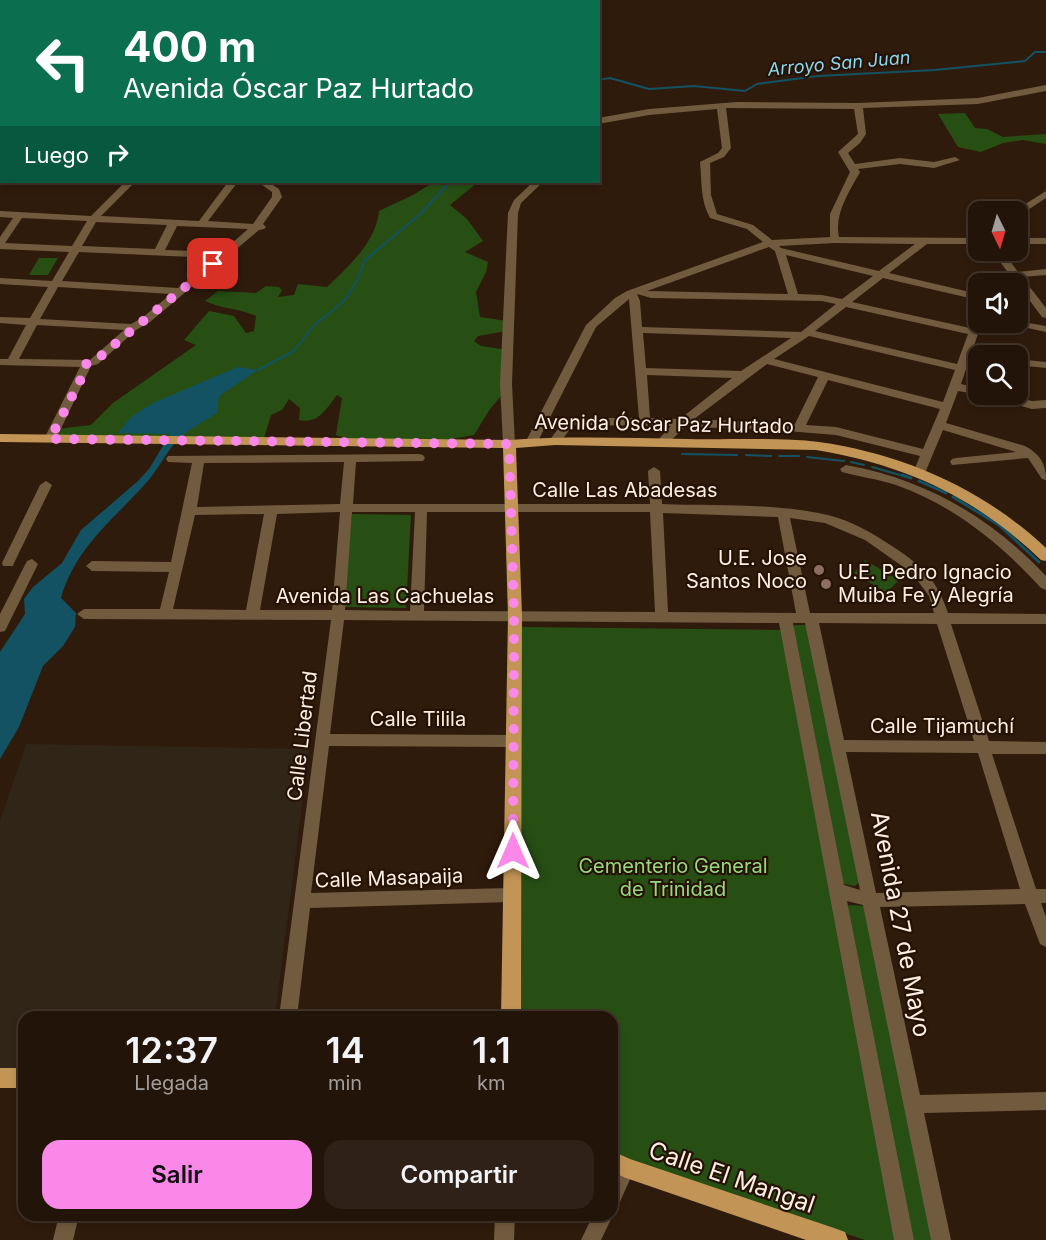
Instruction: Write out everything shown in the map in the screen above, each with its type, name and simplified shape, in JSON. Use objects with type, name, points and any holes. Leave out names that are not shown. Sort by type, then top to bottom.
[{"type":"main road","name":"Avenida Óscar Paz Hurtado","points":[[0,438],[509,444],[532,441],[662,440],[816,446],[850,452],[919,473],[973,498],[997,513],[1046,556]]},
{"type":"main road","points":[[509,444],[513,509],[514,616],[511,1011]]},
{"type":"main road","points":[[0,1078],[18,1078]]},
{"type":"main road","name":"Calle El Mangal","points":[[619,1165],[837,1240]]},
{"type":"street","points":[[600,121],[649,112],[721,107],[799,104],[858,106],[978,101],[1046,88]]},
{"type":"street","points":[[835,240],[832,226],[855,172],[843,152],[862,134],[858,106]]},
{"type":"street","points":[[721,107],[727,148],[721,155],[705,162],[705,195],[713,216],[750,227],[780,251],[968,295]]},
{"type":"street","points":[[854,167],[900,161],[934,165],[955,160]]},
{"type":"street","points":[[6,362],[33,322],[93,219],[129,183]]},
{"type":"street","points":[[202,223],[232,183]]},
{"type":"street","points":[[6,362],[86,364],[94,362],[259,227],[277,197],[276,191],[264,183]]},
{"type":"street","points":[[509,444],[506,384],[513,213],[517,202],[537,183]]},
{"type":"street","points":[[1028,206],[1046,194]]},
{"type":"street","points":[[0,214],[259,227]]},
{"type":"street","points":[[20,214],[0,245],[222,255]]},
{"type":"street","points":[[158,253],[174,222]]},
{"type":"street","points":[[532,441],[591,326],[619,300],[634,292],[771,243],[835,240],[968,242]]},
{"type":"street","points":[[1028,241],[1046,240]]},
{"type":"street","points":[[662,440],[743,375],[805,333],[924,241]]},
{"type":"street","points":[[780,251],[794,297]]},
{"type":"street","points":[[1028,274],[1046,272]]},
{"type":"street","points":[[0,281],[181,291]]},
{"type":"street","points":[[634,292],[651,295],[822,298],[968,331]]},
{"type":"street","points":[[634,292],[645,422]]},
{"type":"street","points":[[1028,296],[1044,311]]},
{"type":"street","points":[[0,320],[137,328]]},
{"type":"street","points":[[1028,325],[1046,328]]},
{"type":"street","points":[[638,330],[805,333],[962,362],[968,360]]},
{"type":"street","points":[[919,473],[947,407],[973,333]]},
{"type":"street","points":[[763,360],[947,407]]},
{"type":"street","points":[[1028,363],[1046,365]]},
{"type":"street","points":[[50,439],[84,373],[86,364]]},
{"type":"street","points":[[640,370],[743,375]]},
{"type":"street","points":[[799,428],[824,376]]},
{"type":"street","points":[[954,386],[968,390]]},
{"type":"street","points":[[1028,404],[1046,404]]},
{"type":"street","points":[[555,441],[570,421],[645,422],[678,426],[799,428],[864,437],[927,454]]},
{"type":"street","points":[[939,425],[1021,449],[1031,454],[1046,476]]},
{"type":"street","points":[[956,462],[1031,454]]},
{"type":"street","name":"Calle Libertad","points":[[289,1011],[338,615],[350,458]]},
{"type":"street","points":[[172,459],[419,458]]},
{"type":"street","points":[[165,615],[190,511],[199,459]]},
{"type":"street","points":[[846,469],[876,475],[911,488],[967,515],[1009,545],[1046,585]]},
{"type":"street","points":[[654,471],[654,508],[662,617]]},
{"type":"street","points":[[0,627],[38,564],[4,563],[46,485]]},
{"type":"street","name":"Calle Las Abadesas","points":[[190,511],[347,508],[654,508],[783,513],[827,519],[848,527],[890,550],[916,570],[935,595],[982,746],[1038,896],[1046,939]]},
{"type":"street","points":[[417,616],[421,509]]},
{"type":"street","points":[[252,615],[271,511]]},
{"type":"street","name":"Avenida 27 de Mayo","points":[[783,513],[838,746],[911,1104],[942,1240]]},
{"type":"street","points":[[92,566],[176,567]]},
{"type":"street","name":"Avenida Las Cachuelas","points":[[84,614],[1046,619]]},
{"type":"street","points":[[785,618],[904,1240]]},
{"type":"street","name":"Calle Tilila","points":[[322,740],[514,741]]},
{"type":"street","name":"Calle Tijamuchí","points":[[838,746],[1046,748]]},
{"type":"street","points":[[838,891],[871,900],[1038,896]]},
{"type":"street","name":"Calle Masapaija","points":[[304,901],[512,895]]},
{"type":"street","points":[[911,1104],[1046,1101]]},
{"type":"street","points":[[63,1240],[68,1221]]},
{"type":"street","points":[[504,1240],[505,1221]]},
{"type":"street","points":[[591,1240],[600,1221]]},
{"type":"shaded area","points":[[26,744],[309,749],[276,1011],[18,1011],[18,1070],[0,1070],[0,821]]},
{"type":"green space","points":[[965,113],[975,128],[987,129],[1003,137],[1046,134],[1046,144],[1023,140],[1003,143],[981,152],[958,147],[938,114]]},
{"type":"green space","points":[[432,183],[477,183],[450,205],[467,219],[483,241],[465,252],[488,262],[486,272],[476,292],[480,317],[507,321],[506,331],[478,336],[474,341],[481,346],[508,350],[507,389],[490,409],[474,435],[439,441],[345,438],[336,435],[342,398],[337,395],[317,418],[306,421],[299,420],[300,408],[289,399],[282,410],[271,415],[264,438],[57,437],[57,429],[91,425],[113,403],[196,345],[184,340],[209,311],[234,316],[246,333],[254,331],[256,316],[205,301],[218,291],[256,293],[266,286],[279,287],[282,290],[278,297],[294,295],[298,284],[327,287],[367,243],[373,233],[379,211]]},
{"type":"green space","points":[[39,258],[58,258],[48,275],[29,275]]},
{"type":"green space","points":[[352,514],[411,515],[406,608],[343,607]]},
{"type":"green space","points":[[865,560],[899,580],[886,593],[854,573]]},
{"type":"green space","points":[[805,625],[808,628],[860,882],[855,886],[844,884],[840,878],[791,627]]},
{"type":"green space","name":"Cementerio General de Trinidad","points":[[522,627],[782,630],[896,1240],[865,1240],[618,1157],[618,1011],[521,1011]]},
{"type":"green space","points":[[849,905],[865,906],[935,1240],[907,1240],[846,909]]},
{"type":"water","points":[[238,367],[258,370],[219,396],[217,413],[177,441],[151,477],[85,549],[67,580],[61,598],[76,613],[75,627],[63,646],[43,666],[19,727],[0,759],[0,652],[25,614],[24,599],[33,587],[62,563],[81,530],[149,469],[170,434],[118,433],[132,416],[155,402]]},
{"type":"waterway","name":"Arroyo San Juan","points":[[600,80],[610,78],[649,89],[694,86],[745,91],[757,84],[818,76],[935,70],[1025,61],[1035,52],[1046,52]]},
{"type":"waterway","name":"Arroyo San Juan","points":[[258,370],[294,351],[313,326],[345,300],[358,279],[365,260],[419,215],[449,183]]},
{"type":"waterway","points":[[682,454],[737,455]]},
{"type":"waterway","points":[[746,455],[771,456]]},
{"type":"waterway","points":[[779,456],[799,456]]},
{"type":"waterway","points":[[807,457],[844,461]]},
{"type":"waterway","points":[[851,462],[864,465]]},
{"type":"waterway","points":[[872,467],[907,477]]},
{"type":"waterway","points":[[902,475],[911,478]]},
{"type":"waterway","points":[[919,481],[946,493]]},
{"type":"waterway","points":[[953,497],[999,525],[1039,562]]},
{"type":"place","name":"U.E. Jose Santos Noco","points":[[819,570]]},
{"type":"place","name":"U.E. Pedro Ignacio Muiba Fe y Alegría","points":[[826,584]]},
{"type":"route","points":[[213,264],[146,320],[133,327],[94,362],[86,364],[84,373],[50,439],[509,444],[513,509],[513,851]]}]
